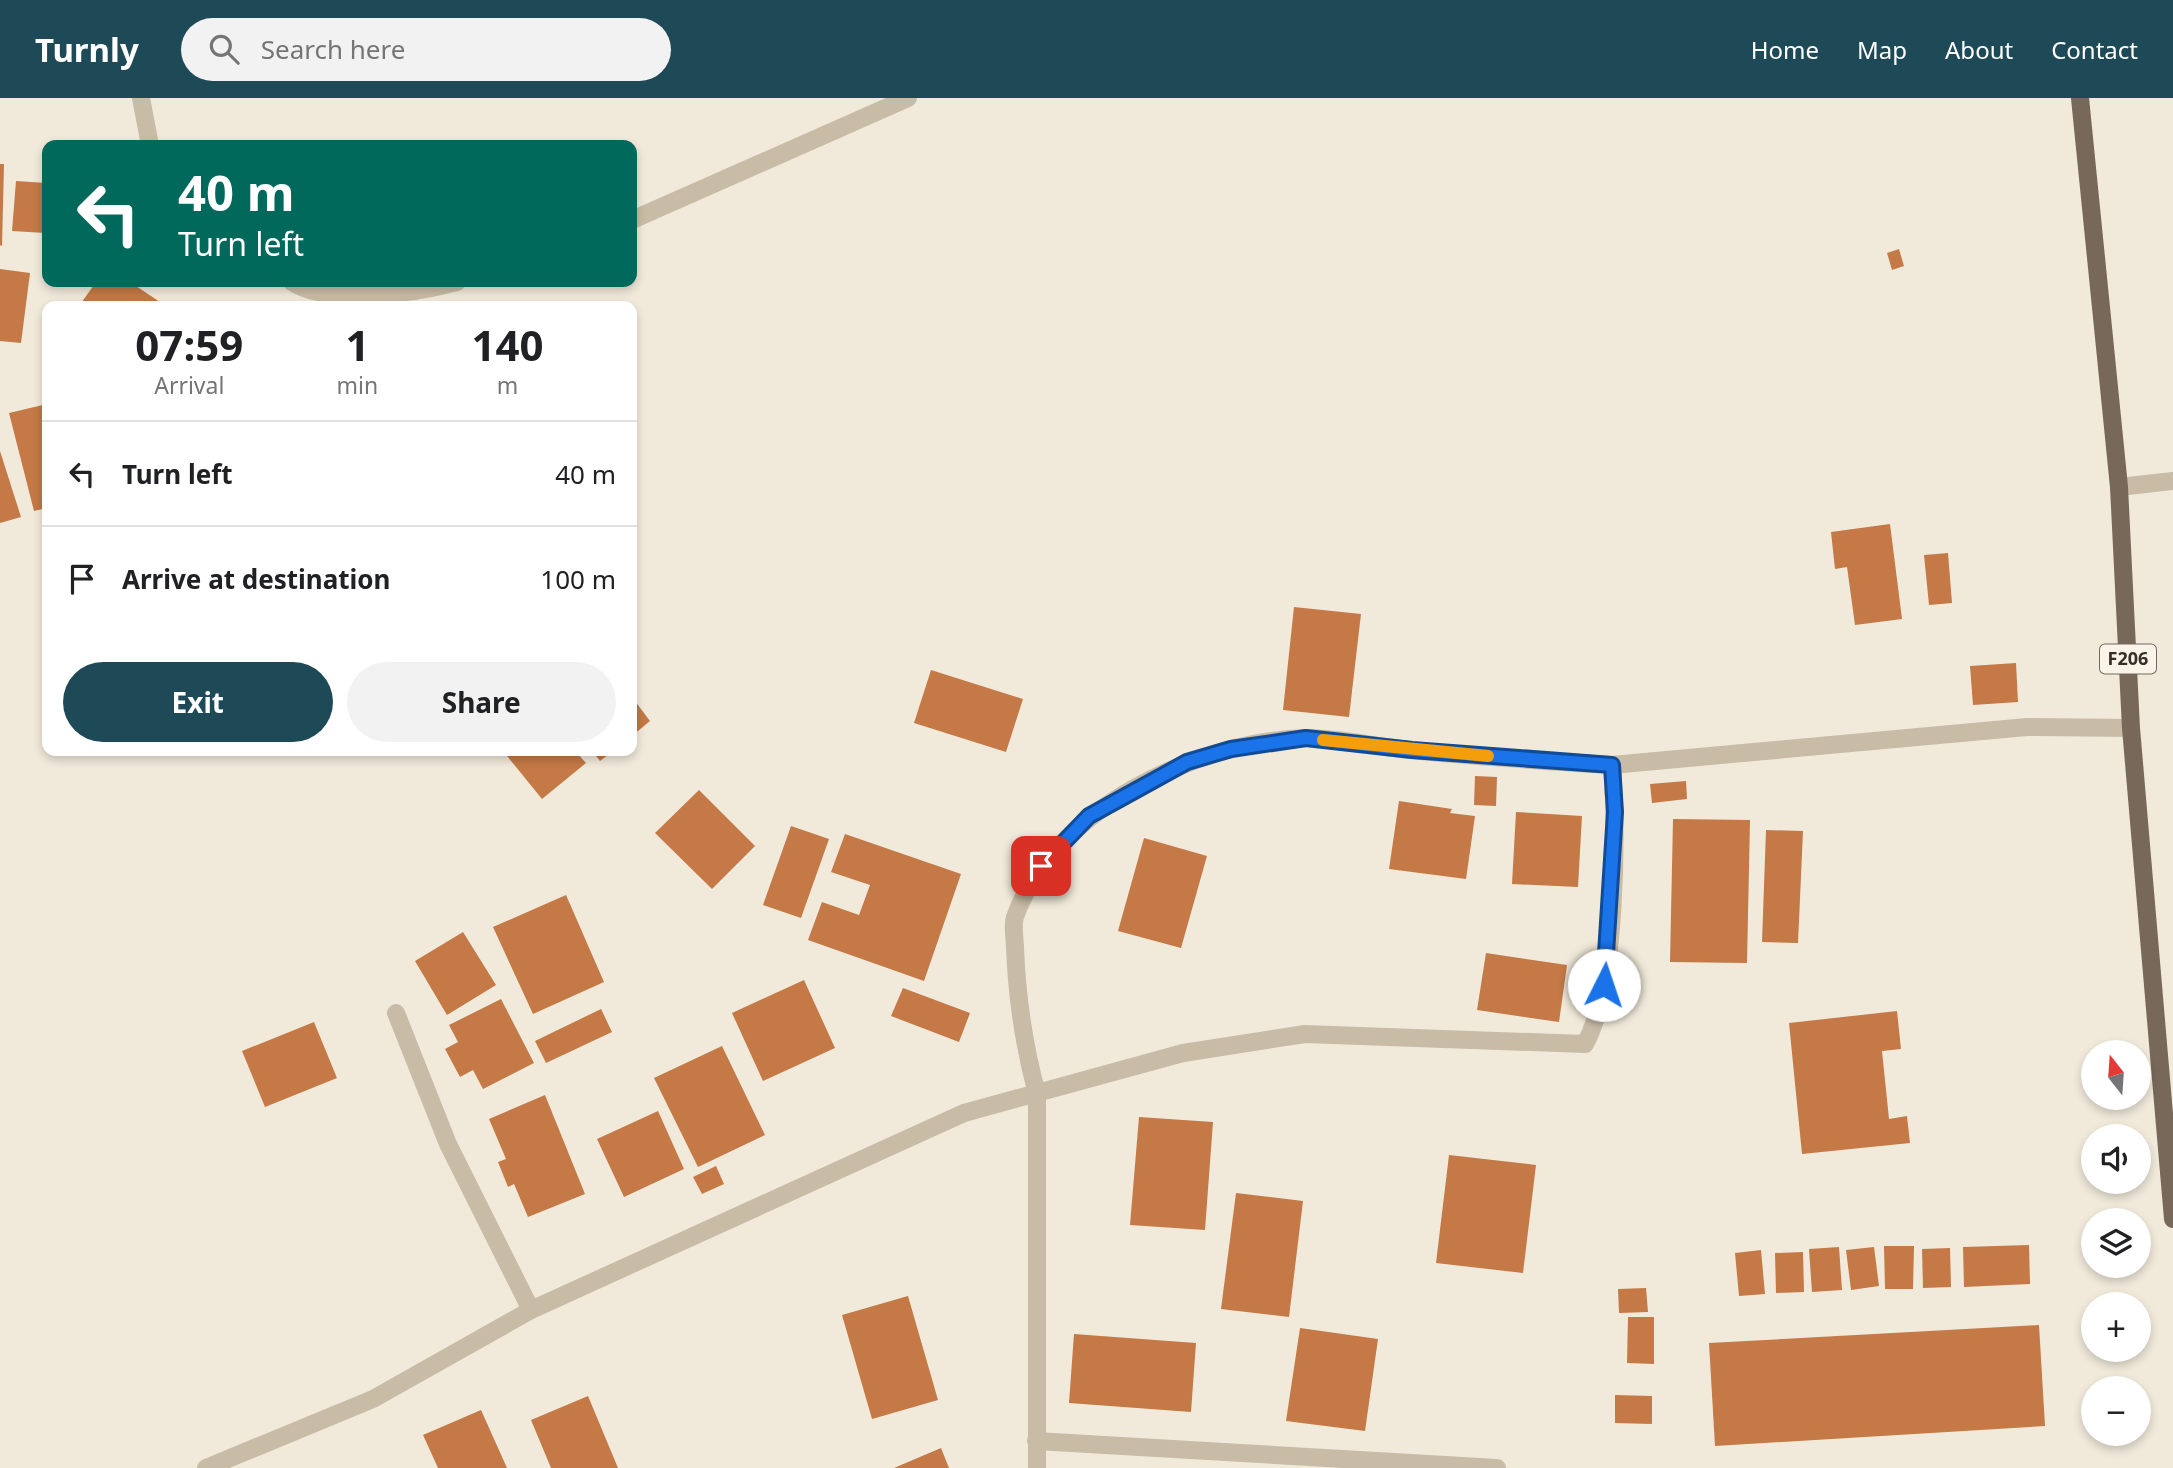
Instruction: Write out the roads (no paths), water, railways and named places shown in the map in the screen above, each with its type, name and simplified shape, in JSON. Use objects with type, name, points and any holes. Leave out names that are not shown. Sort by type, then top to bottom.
[{"type":"main road","name":"F206","points":[[2080,98],[2119,486],[2131,728],[2173,1219]]},
{"type":"street","points":[[141,98],[149,140]]},
{"type":"street","points":[[637,218],[908,98]]},
{"type":"street","points":[[300,287],[355,297],[423,287]]},
{"type":"street","points":[[2119,486],[2173,481]]},
{"type":"street","points":[[1037,1468],[1037,1094],[1025,1049],[1016,978],[1014,919],[1041,866],[1089,816],[1187,762],[1231,749],[1306,738],[1412,750],[1612,765],[2027,727],[2131,728]]},
{"type":"street","points":[[206,1468],[373,1399],[531,1310],[901,1139],[964,1113],[1183,1053],[1305,1034],[1585,1044],[1597,1024],[1604,985],[1615,812],[1612,765]]},
{"type":"street","points":[[396,1013],[448,1144],[531,1310]]},
{"type":"street","points":[[1037,1441],[1497,1468]]}]
